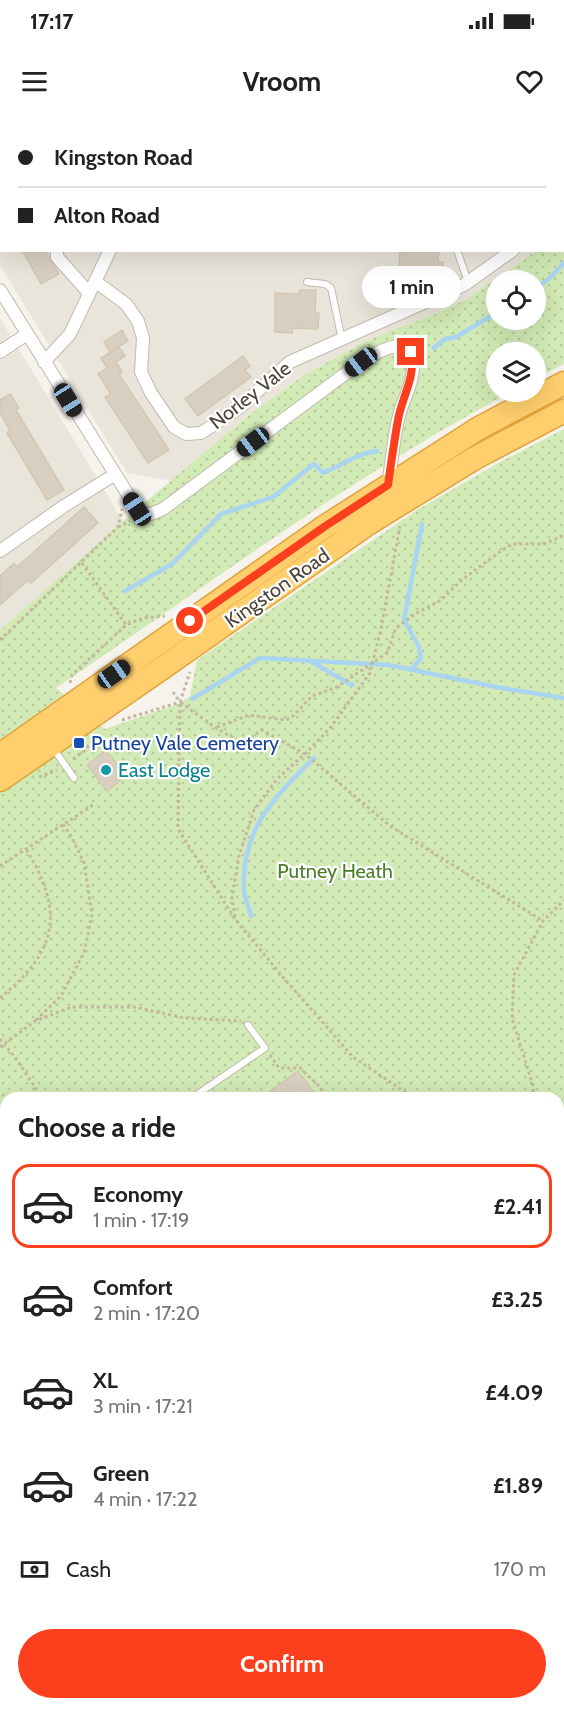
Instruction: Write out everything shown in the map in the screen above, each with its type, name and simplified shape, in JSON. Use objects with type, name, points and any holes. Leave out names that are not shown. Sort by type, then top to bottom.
[{"type":"highway","name":"Kingston Road","points":[[0,755],[324,527],[479,428],[564,383]]},
{"type":"highway","name":"Kingston Road","points":[[0,780],[369,523],[475,458],[564,411]]},
{"type":"street","points":[[57,252],[57,257],[89,293]]},
{"type":"street","points":[[44,362],[69,334],[109,252]]},
{"type":"street","name":"Norley Vale","points":[[95,281],[126,304],[138,321],[143,338],[141,372],[151,393],[174,427],[186,434],[201,433],[239,408],[290,362],[468,282],[510,252]]},
{"type":"street","points":[[0,290],[114,475],[137,509],[144,514],[151,514],[162,509],[361,362],[381,349],[396,346],[404,347],[411,352],[413,364],[409,390],[398,418],[388,485]]},
{"type":"street","points":[[0,352],[27,334]]},
{"type":"street","points":[[0,551],[63,506],[114,475]]},
{"type":"lane","points":[[458,252],[468,282]]},
{"type":"lane","points":[[307,282],[325,284],[331,288],[342,340]]},
{"type":"lane","points":[[51,745],[74,778]]},
{"type":"lane","points":[[201,1092],[265,1048],[246,1023]]},
{"type":"path","points":[[0,640],[118,526],[124,504],[129,497]]},
{"type":"path","points":[[235,919],[232,897],[238,856],[254,810],[277,779],[331,727],[374,663],[401,518]]},
{"type":"path","points":[[216,728],[249,715],[286,720],[293,716],[312,696],[337,687],[387,653],[396,628],[415,614],[441,600],[501,550],[512,544],[544,544],[564,535]]},
{"type":"path","points":[[81,563],[126,625]]},
{"type":"path","points":[[70,684],[72,675],[126,625],[143,618],[171,615]]},
{"type":"path","points":[[192,668],[180,702],[178,829],[235,919],[353,1057],[405,1092]]},
{"type":"path","points":[[173,692],[180,702],[216,728],[242,743],[261,730],[305,754],[390,826],[543,921]]},
{"type":"path","points":[[114,722],[180,702]]},
{"type":"path","points":[[0,866],[93,805]]},
{"type":"path","points":[[0,1047],[35,1021],[61,996],[84,953],[92,914],[84,862],[63,824]]},
{"type":"path","points":[[0,998],[33,966],[44,949],[48,929],[51,908],[44,883],[26,849]]},
{"type":"path","points":[[532,1092],[533,1086],[513,1018],[514,975],[543,921],[564,900]]},
{"type":"path","points":[[35,1021],[72,1007],[134,1007],[185,1018],[246,1023]]},
{"type":"path","points":[[0,1039],[38,1092]]},
{"type":"path","points":[[265,1048],[279,1068],[300,1068],[323,1092]]},
{"type":"shaded area","points":[[0,252],[535,252],[509,270],[486,270],[486,286],[467,299],[365,341],[303,376],[243,420],[172,481],[127,473],[0,265]]},
{"type":"shaded area","points":[[0,318],[123,521],[0,630]]},
{"type":"green space","name":"Putney Heath","points":[[535,252],[564,252],[564,364],[546,373],[546,342],[486,342],[486,402],[493,402],[336,496],[56,688],[105,729],[178,704],[190,696],[197,660],[417,510],[500,462],[564,429],[564,1092],[0,1092],[0,630],[123,521],[243,420],[303,376],[365,341],[467,299],[486,286],[486,330],[546,330],[546,270],[509,270]]},
{"type":"building","points":[[23,252],[46,252],[59,274],[41,284]]},
{"type":"building","points":[[400,252],[439,252],[438,261],[443,262],[442,279],[415,278],[414,282],[398,281]]},
{"type":"building","points":[[300,290],[316,290],[315,313],[319,313],[318,329],[292,328],[292,333],[275,332],[275,293],[299,294]]},
{"type":"building","points":[[122,330],[128,341],[110,352],[104,342]]},
{"type":"building","points":[[119,347],[125,356],[116,362],[122,372],[119,374],[169,450],[148,463],[105,397],[111,394],[98,374],[107,368],[101,358]]},
{"type":"building","points":[[243,356],[250,366],[245,370],[251,377],[198,416],[185,399]]},
{"type":"building","points":[[10,394],[19,408],[16,410],[64,490],[47,500],[7,433],[10,430],[0,413],[0,400]]},
{"type":"building","points":[[84,507],[98,523],[31,583],[28,580],[0,605],[0,576],[14,563],[17,567]]},
{"type":"building","name":"East Lodge","points":[[106,750],[126,776],[107,791],[87,765]]},
{"type":"building","points":[[298,1071],[314,1092],[269,1092]]},
{"type":"waterway","points":[[546,281],[564,263]]},
{"type":"waterway","points":[[434,348],[445,339],[456,337],[486,319]]},
{"type":"waterway","points":[[125,591],[172,564],[221,514],[273,497],[314,464],[323,473],[356,457],[377,451]]},
{"type":"waterway","points":[[411,670],[421,658],[419,647],[404,620],[422,524]]},
{"type":"waterway","points":[[192,699],[260,658],[389,665],[564,698]]},
{"type":"waterway","points":[[310,661],[352,685]]},
{"type":"waterway","points":[[251,916],[244,892],[248,848],[263,815],[286,786],[314,758]]},
{"type":"place","name":"Putney Vale Cemetery","points":[[79,743]]},
{"type":"place","name":"East Lodge","points":[[106,770]]},
{"type":"route","points":[[190,621],[388,485],[398,418],[412,376],[411,352]]}]
